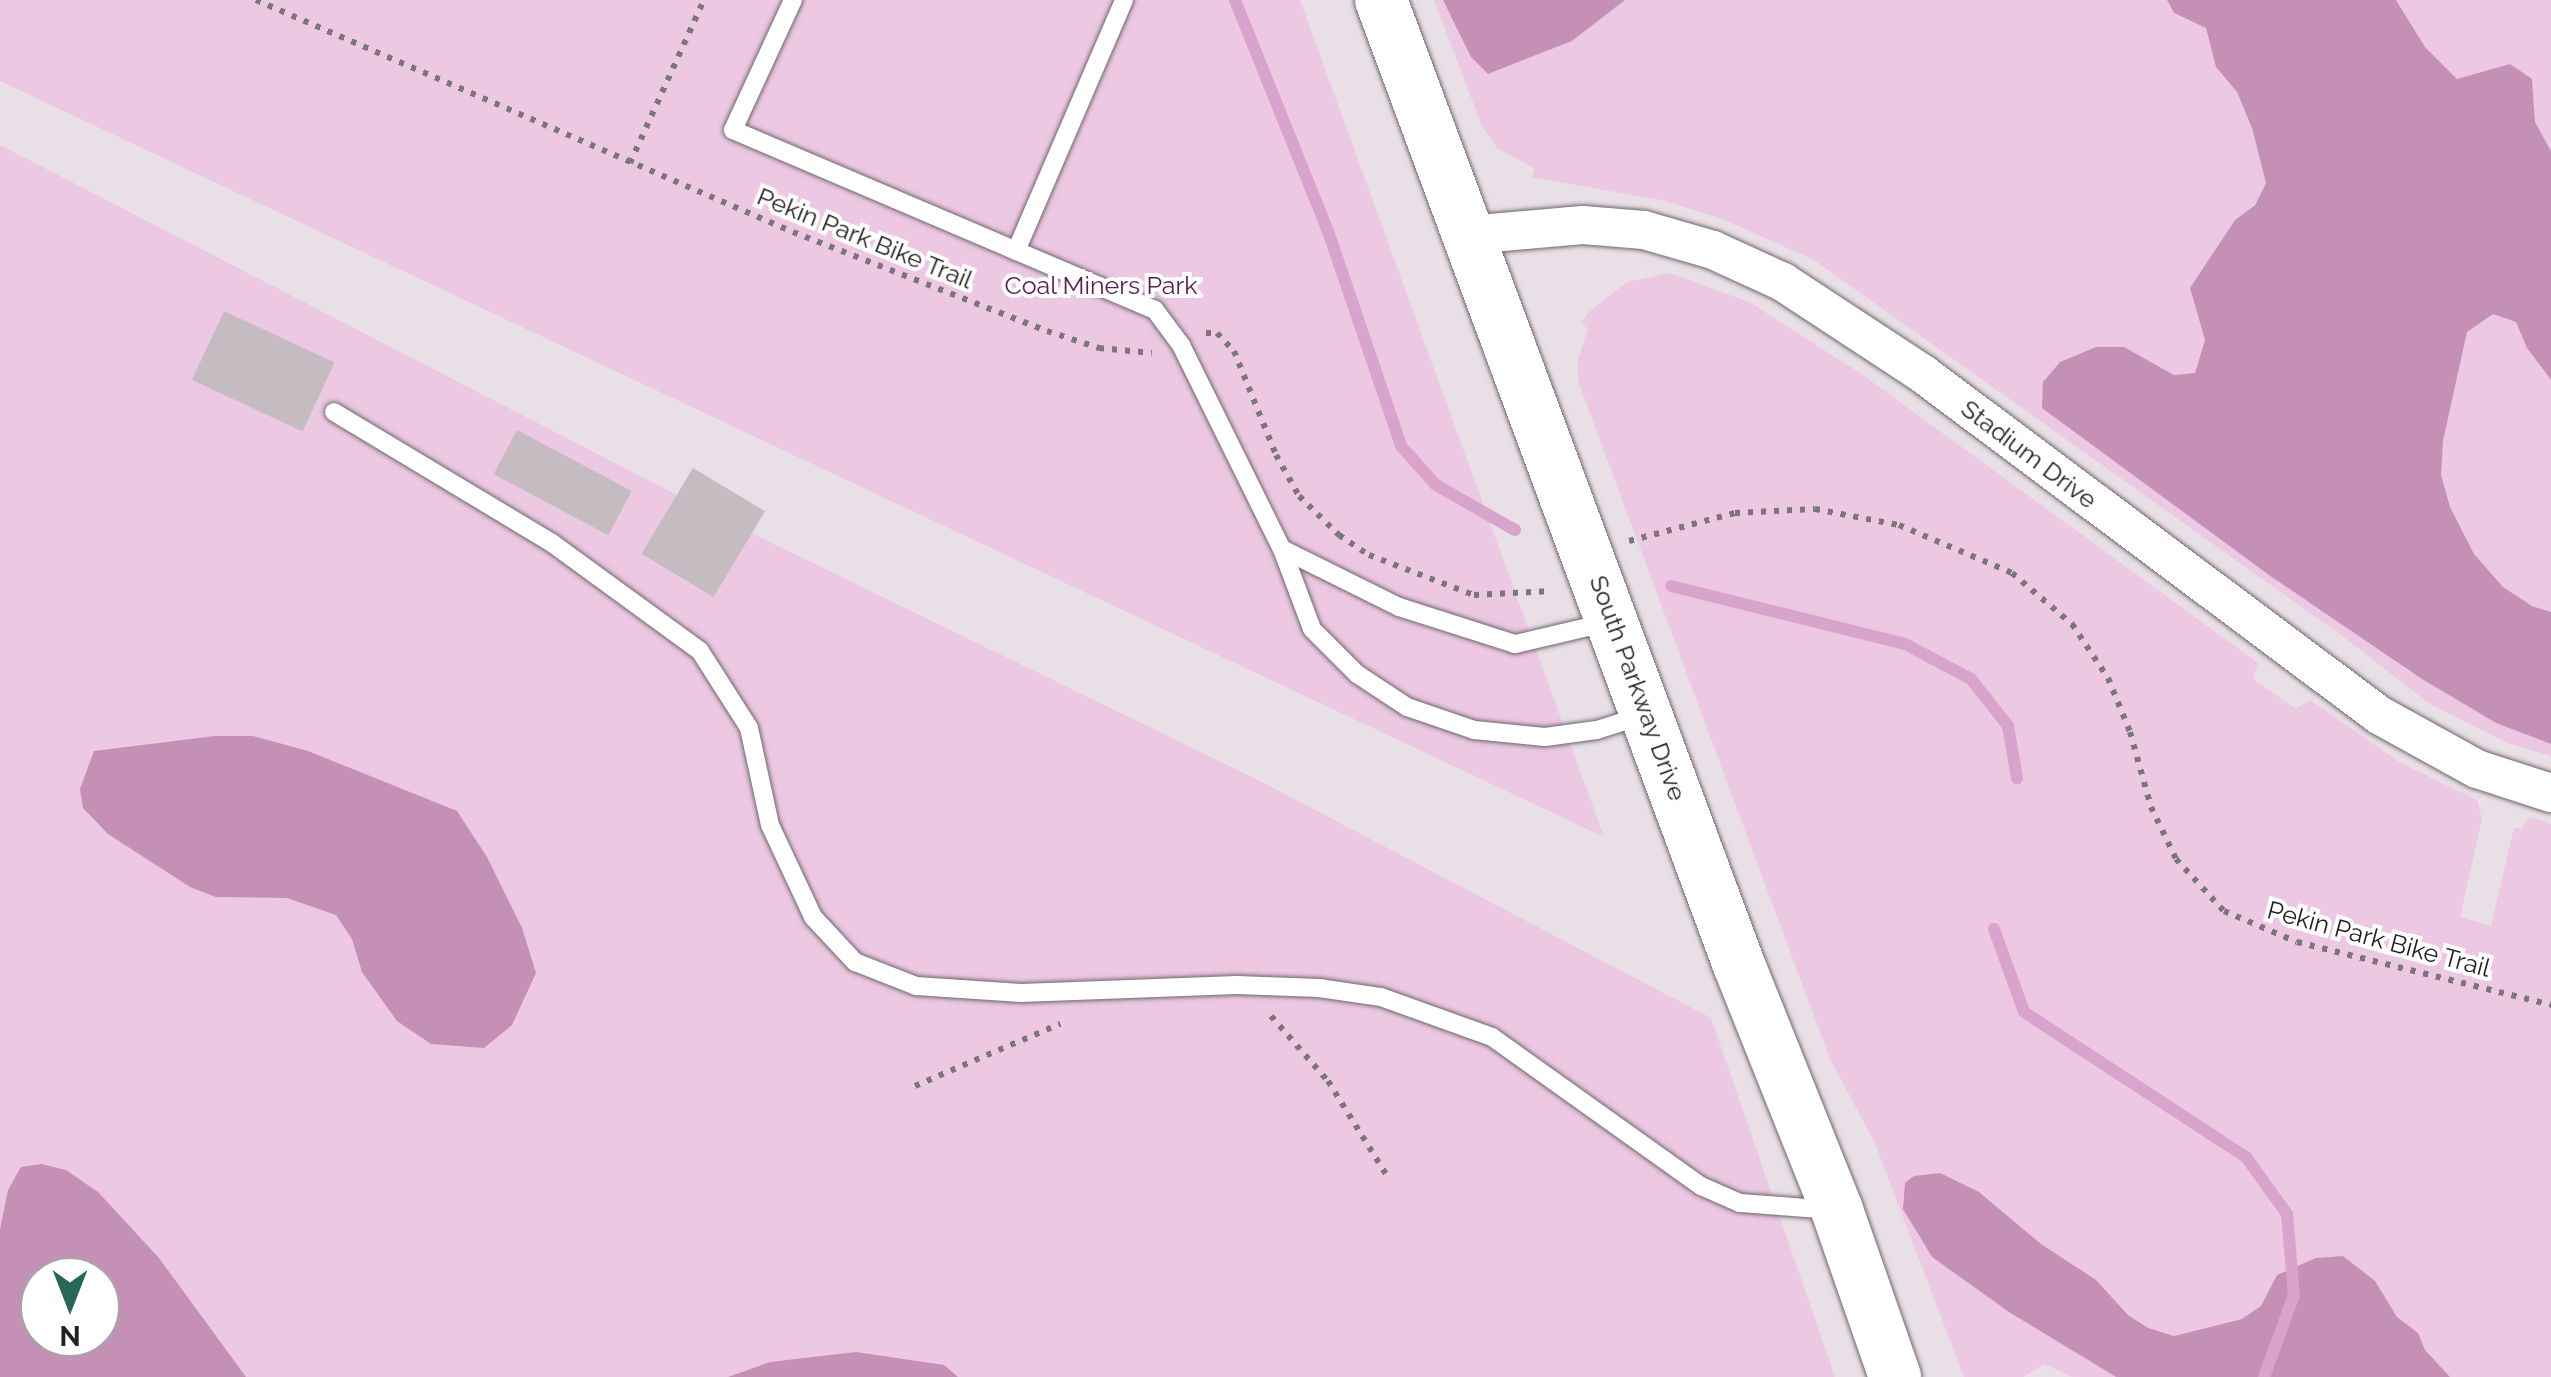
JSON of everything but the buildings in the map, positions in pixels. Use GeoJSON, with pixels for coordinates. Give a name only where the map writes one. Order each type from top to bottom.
{"type":"FeatureCollection","features":[{"type":"Feature","properties":{"kind":"main road","name":"South Parkway Drive"},"geometry":{"type":"LineString","coordinates":[[1380,0],[1740,965],[1836,1210],[1894,1377]]}},
{"type":"Feature","properties":{"kind":"street","name":"Stadium Drive"},"geometry":{"type":"LineString","coordinates":[[1468,235],[1583,226],[1644,230],[1714,250],[1783,282],[1923,374],[2379,715],[2478,768],[2551,793]]}},
{"type":"Feature","properties":{"kind":"lane"},"geometry":{"type":"LineString","coordinates":[[793,0],[734,130],[1155,310],[1182,344],[1282,549],[1312,628],[1357,674],[1407,707],[1474,730],[1546,737],[1597,730],[1648,713]]}},
{"type":"Feature","properties":{"kind":"lane"},"geometry":{"type":"LineString","coordinates":[[1016,251],[1124,0]]}},
{"type":"Feature","properties":{"kind":"lane"},"geometry":{"type":"LineString","coordinates":[[334,412],[552,543],[700,652],[749,728],[770,825],[813,917],[856,962],[916,986],[1022,993],[1237,985],[1319,988],[1381,997],[1492,1037],[1701,1186],[1740,1203],[1836,1210]]}},
{"type":"Feature","properties":{"kind":"lane"},"geometry":{"type":"LineString","coordinates":[[1282,549],[1398,607],[1515,644],[1614,621]]}},
{"type":"Feature","properties":{"kind":"path","name":"Pekin Park Bike Trail"},"geometry":{"type":"LineString","coordinates":[[256,0],[792,232],[1098,348],[1157,354],[1205,334],[1218,334],[1234,351],[1276,455],[1299,496],[1328,526],[1369,555],[1474,595],[1551,591]]}},
{"type":"Feature","properties":{"kind":"path"},"geometry":{"type":"LineString","coordinates":[[630,163],[704,0]]}},
{"type":"Feature","properties":{"kind":"path","name":"Pekin Park Bike Trail"},"geometry":{"type":"LineString","coordinates":[[1631,540],[1735,513],[1816,509],[1899,526],[2012,573],[2072,624],[2108,678],[2130,732],[2152,807],[2176,858],[2224,911],[2297,942],[2551,1005]]}},
{"type":"Feature","properties":{"kind":"path"},"geometry":{"type":"LineString","coordinates":[[1237,985],[1272,1016],[1328,1081],[1388,1179]]}},
{"type":"Feature","properties":{"kind":"path"},"geometry":{"type":"LineString","coordinates":[[915,1086],[1062,1023]]}},
{"type":"Feature","properties":{"kind":"green space","name":"Coal Miners Park"},"geometry":{"type":"Polygon","coordinates":[[[0,0],[1300,0],[1604,837],[0,81],[0,0]]]}},
{"type":"Feature","properties":{"kind":"green space"},"geometry":{"type":"Polygon","coordinates":[[[1434,0],[1443,0],[1489,74],[1572,41],[1625,0],[2167,0],[2174,14],[2206,28],[2216,67],[2237,92],[2252,128],[2266,183],[2254,205],[2235,220],[2190,288],[2205,340],[2195,373],[2174,375],[2124,347],[2096,347],[2060,362],[2043,382],[2179,509],[2422,679],[2496,723],[2551,744],[2551,756],[2508,743],[2430,704],[2341,635],[1814,260],[1723,219],[1665,201],[1532,177],[1535,169],[1497,148],[1482,126],[1434,0]]]}},
{"type":"Feature","properties":{"kind":"green space"},"geometry":{"type":"Polygon","coordinates":[[[2396,0],[2551,0],[2551,151],[2535,122],[2532,79],[2482,73],[2457,79],[2425,47],[2396,0]]]}},
{"type":"Feature","properties":{"kind":"green space"},"geometry":{"type":"Polygon","coordinates":[[[0,145],[733,524],[1260,781],[1711,1018],[1835,1377],[0,1377],[0,145]]]}},
{"type":"Feature","properties":{"kind":"green space"},"geometry":{"type":"Polygon","coordinates":[[[1670,273],[1749,302],[1860,373],[2258,663],[2253,679],[2296,709],[2310,700],[2401,763],[2477,800],[2482,819],[2460,917],[2491,926],[2514,828],[2521,829],[2530,817],[2551,824],[2551,1377],[2141,1377],[1916,1232],[1932,1257],[2009,1312],[2116,1377],[2073,1377],[2044,1364],[2023,1377],[1964,1377],[1874,1141],[1830,1059],[1578,381],[1578,359],[1588,329],[1581,323],[1589,312],[1627,282],[1670,273]]]}},
{"type":"Feature","properties":{"kind":"green space"},"geometry":{"type":"Polygon","coordinates":[[[2493,313],[2517,322],[2527,348],[2551,380],[2551,612],[2532,606],[2503,587],[2474,554],[2450,507],[2441,476],[2443,441],[2467,332],[2493,313]]]}},
{"type":"Feature","properties":{"kind":"shaded area"},"geometry":{"type":"Polygon","coordinates":[[[1443,0],[1625,0],[1572,41],[1488,74],[1471,57],[1443,0]]]}},
{"type":"Feature","properties":{"kind":"shaded area"},"geometry":{"type":"Polygon","coordinates":[[[2167,0],[2396,0],[2425,47],[2457,79],[2510,64],[2532,79],[2535,122],[2551,151],[2551,380],[2527,348],[2516,322],[2493,314],[2467,332],[2443,441],[2441,475],[2450,507],[2474,554],[2503,587],[2532,606],[2551,612],[2551,744],[2496,723],[2422,679],[2269,575],[2042,408],[2043,382],[2060,362],[2096,347],[2124,347],[2174,375],[2195,373],[2205,340],[2190,288],[2235,220],[2255,205],[2266,183],[2252,128],[2237,92],[2216,67],[2206,28],[2174,13],[2167,0]]]}},
{"type":"Feature","properties":{"kind":"shaded area"},"geometry":{"type":"Polygon","coordinates":[[[215,736],[253,736],[308,751],[457,811],[487,857],[522,928],[536,973],[512,1025],[484,1048],[431,1044],[397,1021],[362,972],[352,939],[336,915],[287,898],[216,897],[190,887],[108,834],[83,808],[80,789],[94,751],[215,736]]]}},
{"type":"Feature","properties":{"kind":"shaded area"},"geometry":{"type":"Polygon","coordinates":[[[42,1164],[66,1170],[98,1192],[159,1258],[246,1377],[0,1377],[0,1229],[8,1190],[21,1167],[42,1164]]]}},
{"type":"Feature","properties":{"kind":"shaded area"},"geometry":{"type":"Polygon","coordinates":[[[1940,1173],[1979,1192],[2041,1244],[2096,1280],[2128,1315],[2148,1328],[2174,1336],[2242,1319],[2261,1306],[2277,1275],[2316,1258],[2343,1256],[2375,1281],[2397,1317],[2418,1333],[2425,1350],[2450,1377],[2116,1377],[2009,1312],[1932,1257],[1903,1209],[1905,1183],[1914,1176],[1940,1173]]]}},
{"type":"Feature","properties":{"kind":"shaded area"},"geometry":{"type":"Polygon","coordinates":[[[856,1352],[944,1365],[958,1377],[728,1377],[770,1362],[856,1352]]]}},
{"type":"Feature","properties":{"kind":"waterway"},"geometry":{"type":"LineString","coordinates":[[1235,0],[1329,234],[1401,446],[1436,485],[1515,530]]}},
{"type":"Feature","properties":{"kind":"waterway"},"geometry":{"type":"LineString","coordinates":[[1671,586],[1905,644],[1971,679],[2008,726],[2017,778]]}},
{"type":"Feature","properties":{"kind":"waterway"},"geometry":{"type":"LineString","coordinates":[[1994,929],[2024,1012],[2246,1157],[2287,1214],[2294,1295],[2264,1377]]}}]}
